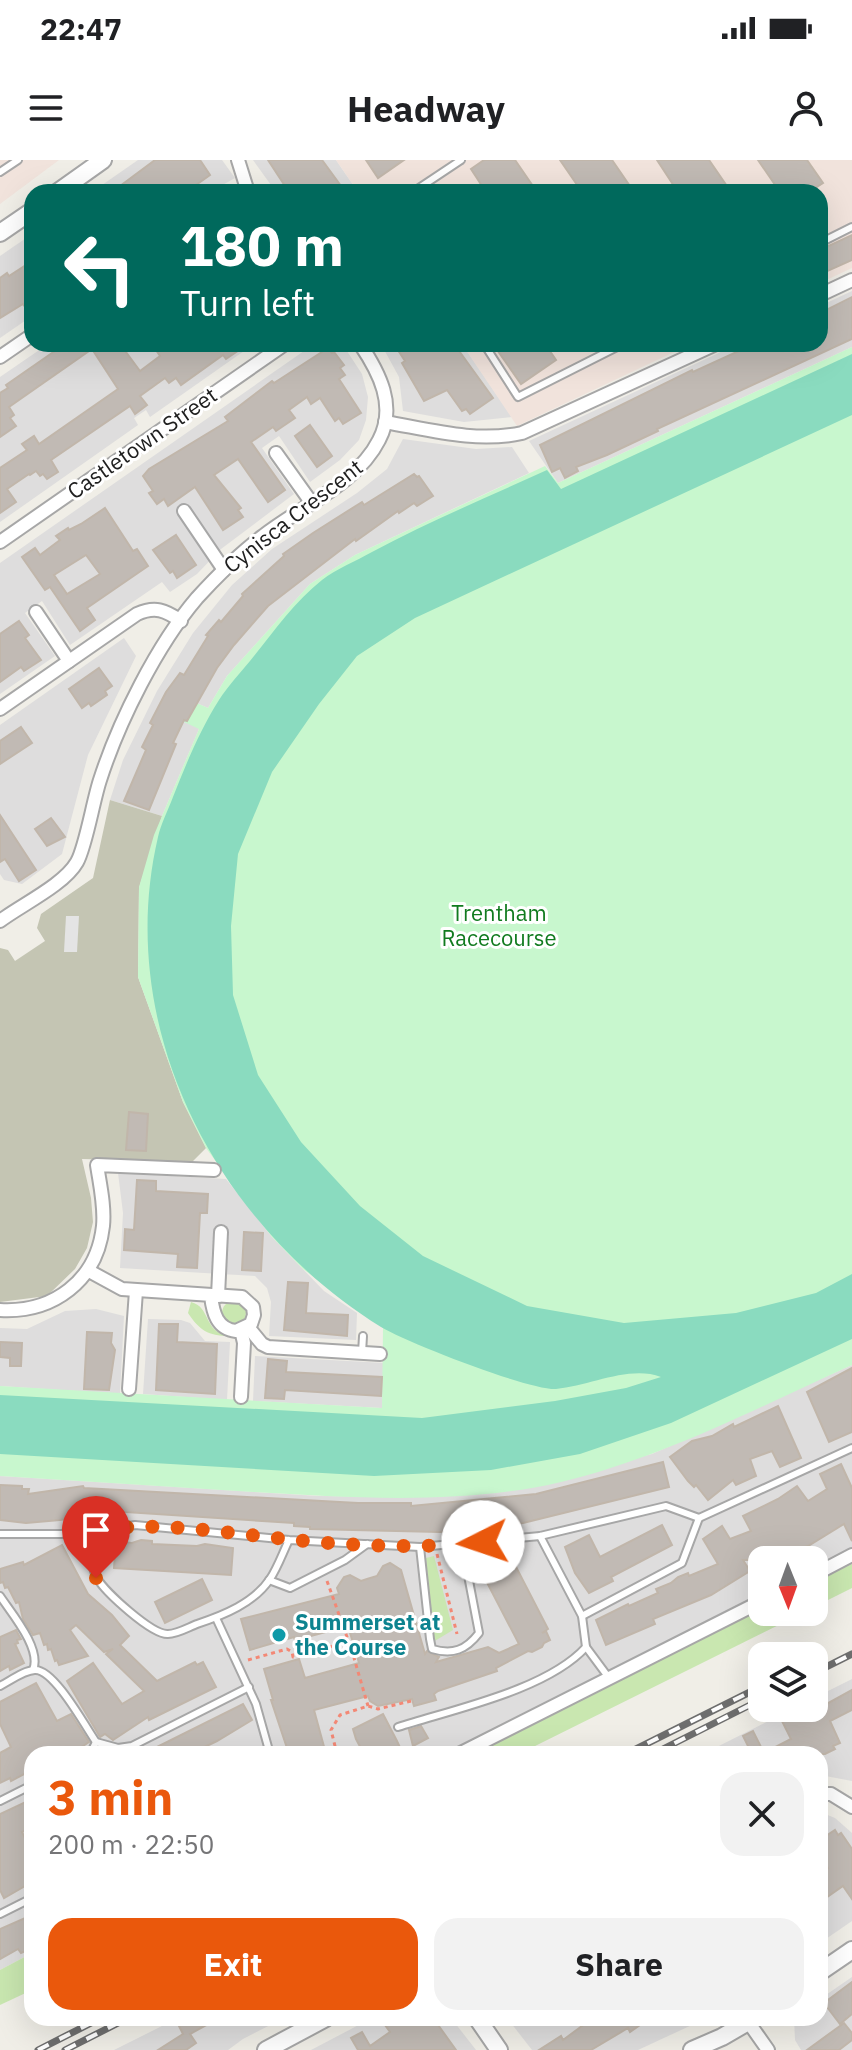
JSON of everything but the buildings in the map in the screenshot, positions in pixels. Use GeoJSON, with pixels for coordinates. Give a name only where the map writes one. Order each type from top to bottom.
{"type":"FeatureCollection","features":[{"type":"Feature","properties":{"kind":"street"},"geometry":{"type":"LineString","coordinates":[[69,184],[103,160]]}},
{"type":"Feature","properties":{"kind":"street"},"geometry":{"type":"LineString","coordinates":[[238,160],[246,184]]}},
{"type":"Feature","properties":{"kind":"street"},"geometry":{"type":"LineString","coordinates":[[0,233],[24,216]]}},
{"type":"Feature","properties":{"kind":"street"},"geometry":{"type":"LineString","coordinates":[[828,291],[852,280]]}},
{"type":"Feature","properties":{"kind":"street"},"geometry":{"type":"LineString","coordinates":[[0,357],[24,340]]}},
{"type":"Feature","properties":{"kind":"street","name":"Castletown Street"},"geometry":{"type":"LineString","coordinates":[[0,542],[273,352]]}},
{"type":"Feature","properties":{"kind":"street"},"geometry":{"type":"LineString","coordinates":[[366,352],[382,380],[385,422],[474,438],[522,433],[699,352]]}},
{"type":"Feature","properties":{"kind":"street","name":"Cynisca Crescent"},"geometry":{"type":"LineString","coordinates":[[2,914],[64,876],[79,859],[110,749],[160,650],[181,621],[224,570],[262,536],[361,466],[378,443],[385,422]]}},
{"type":"Feature","properties":{"kind":"street"},"geometry":{"type":"LineString","coordinates":[[276,453],[311,502]]}},
{"type":"Feature","properties":{"kind":"street"},"geometry":{"type":"LineString","coordinates":[[184,511],[224,570]]}},
{"type":"Feature","properties":{"kind":"street"},"geometry":{"type":"LineString","coordinates":[[0,709],[146,610],[162,610],[181,621]]}},
{"type":"Feature","properties":{"kind":"street"},"geometry":{"type":"LineString","coordinates":[[36,612],[69,661]]}},
{"type":"Feature","properties":{"kind":"street"},"geometry":{"type":"LineString","coordinates":[[0,1310],[32,1309],[60,1299],[89,1271],[103,1229],[104,1211],[97,1165],[214,1170]]}},
{"type":"Feature","properties":{"kind":"street"},"geometry":{"type":"LineString","coordinates":[[221,1232],[215,1296],[218,1321],[230,1331],[244,1329],[268,1347],[380,1354]]}},
{"type":"Feature","properties":{"kind":"street"},"geometry":{"type":"LineString","coordinates":[[89,1271],[114,1286],[136,1291],[247,1300],[253,1307],[254,1315],[244,1329],[241,1397]]}},
{"type":"Feature","properties":{"kind":"street"},"geometry":{"type":"LineString","coordinates":[[129,1389],[136,1291]]}},
{"type":"Feature","properties":{"kind":"street"},"geometry":{"type":"LineString","coordinates":[[828,1568],[852,1555]]}},
{"type":"Feature","properties":{"kind":"street"},"geometry":{"type":"LineString","coordinates":[[475,1746],[748,1608]]}},
{"type":"Feature","properties":{"kind":"street"},"geometry":{"type":"LineString","coordinates":[[828,1794],[852,1807]]}},
{"type":"Feature","properties":{"kind":"street"},"geometry":{"type":"LineString","coordinates":[[828,1966],[852,1950]]}},
{"type":"Feature","properties":{"kind":"street"},"geometry":{"type":"LineString","coordinates":[[266,2050],[311,2026]]}},
{"type":"Feature","properties":{"kind":"street"},"geometry":{"type":"LineString","coordinates":[[482,2026],[499,2050]]}},
{"type":"Feature","properties":{"kind":"street"},"geometry":{"type":"LineString","coordinates":[[692,2050],[740,2026]]}},
{"type":"Feature","properties":{"kind":"street"},"geometry":{"type":"LineString","coordinates":[[755,2026],[768,2050]]}},
{"type":"Feature","properties":{"kind":"lane"},"geometry":{"type":"LineString","coordinates":[[0,172],[18,160]]}},
{"type":"Feature","properties":{"kind":"lane"},"geometry":{"type":"LineString","coordinates":[[425,184],[461,160]]}},
{"type":"Feature","properties":{"kind":"lane"},"geometry":{"type":"LineString","coordinates":[[828,239],[852,227]]}},
{"type":"Feature","properties":{"kind":"lane"},"geometry":{"type":"LineString","coordinates":[[489,352],[518,397],[607,352]]}},
{"type":"Feature","properties":{"kind":"lane"},"geometry":{"type":"LineString","coordinates":[[362,1353],[363,1336]]}},
{"type":"Feature","properties":{"kind":"lane"},"geometry":{"type":"LineString","coordinates":[[0,1534],[61,1534],[135,1525],[289,1540],[420,1547],[462,1544],[540,1536],[666,1506],[699,1518],[852,1448]]}},
{"type":"Feature","properties":{"kind":"lane"},"geometry":{"type":"LineString","coordinates":[[582,1616],[682,1563],[699,1518]]}},
{"type":"Feature","properties":{"kind":"lane"},"geometry":{"type":"LineString","coordinates":[[101,1530],[94,1547],[96,1578],[153,1632],[169,1634],[216,1618],[247,1601],[269,1580],[289,1540]]}},
{"type":"Feature","properties":{"kind":"lane"},"geometry":{"type":"LineString","coordinates":[[540,1536],[582,1616],[586,1647],[609,1678]]}},
{"type":"Feature","properties":{"kind":"lane"},"geometry":{"type":"LineString","coordinates":[[269,1580],[290,1588],[345,1560],[367,1544]]}},
{"type":"Feature","properties":{"kind":"lane"},"geometry":{"type":"LineString","coordinates":[[420,1547],[432,1649],[446,1653],[468,1647],[479,1633],[462,1544]]}},
{"type":"Feature","properties":{"kind":"lane"},"geometry":{"type":"LineString","coordinates":[[0,1596],[34,1649],[36,1663],[33,1670],[0,1686]]}},
{"type":"Feature","properties":{"kind":"lane"},"geometry":{"type":"LineString","coordinates":[[216,1618],[256,1704],[268,1746]]}},
{"type":"Feature","properties":{"kind":"lane"},"geometry":{"type":"LineString","coordinates":[[398,1727],[544,1677],[573,1661],[586,1647]]}},
{"type":"Feature","properties":{"kind":"lane"},"geometry":{"type":"LineString","coordinates":[[33,1670],[50,1676],[96,1742],[111,1746]]}},
{"type":"Feature","properties":{"kind":"lane"},"geometry":{"type":"LineString","coordinates":[[132,1746],[249,1687]]}},
{"type":"Feature","properties":{"kind":"lane"},"geometry":{"type":"LineString","coordinates":[[94,1746],[96,1742]]}},
{"type":"Feature","properties":{"kind":"lane"},"geometry":{"type":"LineString","coordinates":[[0,1801],[24,1789]]}},
{"type":"Feature","properties":{"kind":"lane"},"geometry":{"type":"LineString","coordinates":[[0,1914],[24,1902]]}},
{"type":"Feature","properties":{"kind":"path"},"geometry":{"type":"LineString","coordinates":[[437,1554],[457,1634]]}},
{"type":"Feature","properties":{"kind":"path"},"geometry":{"type":"LineString","coordinates":[[327,1581],[368,1706]]}},
{"type":"Feature","properties":{"kind":"path"},"geometry":{"type":"LineString","coordinates":[[246,1661],[287,1649],[293,1657],[347,1642]]}},
{"type":"Feature","properties":{"kind":"path"},"geometry":{"type":"LineString","coordinates":[[335,1746],[331,1732],[334,1721],[343,1713],[368,1706],[378,1709],[411,1701]]}},
{"type":"Feature","properties":{"kind":"shaded area"},"geometry":{"type":"Polygon","coordinates":[[[0,160],[59,160],[24,184],[0,204],[0,160]]]}},
{"type":"Feature","properties":{"kind":"shaded area"},"geometry":{"type":"Polygon","coordinates":[[[138,160],[222,160],[235,178],[224,184],[104,184],[138,160]]]}},
{"type":"Feature","properties":{"kind":"shaded area"},"geometry":{"type":"Polygon","coordinates":[[[253,160],[336,160],[352,184],[270,184],[253,160]]]}},
{"type":"Feature","properties":{"kind":"shaded area"},"geometry":{"type":"Polygon","coordinates":[[[336,160],[852,160],[852,268],[828,279],[828,184],[352,184],[336,160]]]}},
{"type":"Feature","properties":{"kind":"shaded area"},"geometry":{"type":"Polygon","coordinates":[[[24,240],[24,322],[0,338],[0,256],[24,240]]]}},
{"type":"Feature","properties":{"kind":"shaded area"},"geometry":{"type":"Polygon","coordinates":[[[852,291],[852,347],[558,483],[529,441],[721,352],[828,352],[828,302],[852,291]]]}},
{"type":"Feature","properties":{"kind":"shaded area"},"geometry":{"type":"Polygon","coordinates":[[[36,352],[243,352],[150,417],[146,410],[134,418],[138,425],[0,522],[0,377],[36,352]]]}},
{"type":"Feature","properties":{"kind":"shaded area"},"geometry":{"type":"Polygon","coordinates":[[[303,352],[348,352],[362,374],[368,397],[366,420],[359,440],[340,460],[310,482],[279,436],[262,448],[294,494],[221,549],[197,574],[170,592],[162,582],[70,645],[42,601],[25,613],[55,656],[0,694],[0,563],[303,352]]]}},
{"type":"Feature","properties":{"kind":"shaded area"},"geometry":{"type":"Polygon","coordinates":[[[385,352],[467,352],[512,417],[464,422],[403,411],[399,377],[385,352]]]}},
{"type":"Feature","properties":{"kind":"shaded area"},"geometry":{"type":"Polygon","coordinates":[[[467,352],[674,352],[517,426],[467,352]]]}},
{"type":"Feature","properties":{"kind":"shaded area"},"geometry":{"type":"Polygon","coordinates":[[[403,439],[476,449],[512,447],[529,473],[355,555],[310,584],[227,676],[208,708],[192,701],[199,729],[162,816],[110,800],[123,760],[157,691],[193,633],[232,585],[272,549],[357,493],[387,469],[403,439]]]}},
{"type":"Feature","properties":{"kind":"shaded area"},"geometry":{"type":"Polygon","coordinates":[[[124,638],[136,656],[88,755],[62,854],[22,884],[4,880],[0,874],[0,725],[124,638]]]}},
{"type":"Feature","properties":{"kind":"shaded area"},"geometry":{"type":"Polygon","coordinates":[[[110,800],[162,816],[139,888],[138,977],[183,1102],[206,1148],[192,1162],[82,1159],[93,1222],[87,1248],[75,1269],[47,1296],[0,1302],[0,948],[8,950],[15,961],[45,941],[37,928],[41,914],[93,878],[110,800]]]}},
{"type":"Feature","properties":{"kind":"shaded area"},"geometry":{"type":"Polygon","coordinates":[[[66,916],[79,916],[77,952],[64,952],[66,916]]]}},
{"type":"Feature","properties":{"kind":"shaded area"},"geometry":{"type":"Polygon","coordinates":[[[118,1173],[226,1179],[272,1237],[324,1291],[357,1313],[356,1340],[269,1336],[271,1302],[267,1288],[255,1276],[120,1268],[123,1213],[118,1173]]]}},
{"type":"Feature","properties":{"kind":"shaded area"},"geometry":{"type":"Polygon","coordinates":[[[96,1309],[124,1316],[120,1394],[0,1386],[0,1328],[27,1329],[65,1311],[96,1309]]]}},
{"type":"Feature","properties":{"kind":"shaded area"},"geometry":{"type":"Polygon","coordinates":[[[148,1319],[181,1320],[190,1323],[205,1341],[230,1342],[227,1400],[143,1394],[148,1319]]]}},
{"type":"Feature","properties":{"kind":"shaded area"},"geometry":{"type":"Polygon","coordinates":[[[255,1356],[385,1363],[382,1408],[253,1401],[255,1356]]]}},
{"type":"Feature","properties":{"kind":"shaded area","name":"Summerset at the Course"},"geometry":{"type":"Polygon","coordinates":[[[852,1365],[852,1564],[828,1575],[828,1546],[748,1546],[748,1615],[481,1746],[24,1746],[24,1957],[0,1970],[0,1476],[318,1496],[431,1497],[500,1492],[652,1454],[852,1365]]]}},
{"type":"Feature","properties":{"kind":"shaded area"},"geometry":{"type":"Polygon","coordinates":[[[852,1679],[852,1781],[828,1776],[828,1746],[719,1746],[766,1722],[828,1722],[828,1691],[852,1679]]]}},
{"type":"Feature","properties":{"kind":"shaded area"},"geometry":{"type":"Polygon","coordinates":[[[828,1815],[852,1833],[852,1921],[828,1938],[828,1815]]]}},
{"type":"Feature","properties":{"kind":"shaded area"},"geometry":{"type":"Polygon","coordinates":[[[852,1977],[852,2050],[801,2050],[795,2040],[794,2026],[828,2026],[828,1994],[852,1977]]]}},
{"type":"Feature","properties":{"kind":"shaded area"},"geometry":{"type":"Polygon","coordinates":[[[162,2026],[268,2026],[228,2050],[114,2050],[162,2026]]]}},
{"type":"Feature","properties":{"kind":"shaded area"},"geometry":{"type":"Polygon","coordinates":[[[357,2026],[457,2026],[476,2050],[311,2050],[357,2026]]]}},
{"type":"Feature","properties":{"kind":"shaded area"},"geometry":{"type":"Polygon","coordinates":[[[513,2026],[690,2026],[638,2050],[532,2050],[513,2026]]]}},
{"type":"Feature","properties":{"kind":"green space","name":"Trentham Racecourse"},"geometry":{"type":"Polygon","coordinates":[[[852,347],[852,1365],[745,1415],[636,1460],[561,1482],[486,1494],[368,1498],[0,1476],[0,1386],[382,1408],[383,1328],[303,1269],[272,1237],[206,1148],[183,1102],[138,977],[139,887],[154,835],[199,729],[182,721],[192,701],[208,708],[227,676],[310,584],[355,555],[545,466],[558,483],[852,347]]]}},
{"type":"Feature","properties":{"kind":"green space"},"geometry":{"type":"Polygon","coordinates":[[[852,354],[852,415],[415,618],[357,656],[272,772],[238,854],[231,926],[233,995],[258,1075],[301,1142],[360,1206],[423,1256],[527,1306],[624,1323],[736,1313],[816,1293],[852,1274],[852,1339],[671,1423],[580,1454],[491,1470],[374,1476],[0,1454],[0,1395],[422,1418],[555,1401],[626,1388],[661,1377],[636,1373],[556,1389],[521,1382],[468,1364],[381,1327],[323,1285],[271,1235],[227,1178],[192,1116],[166,1050],[151,981],[148,909],[158,837],[194,747],[219,700],[293,608],[328,576],[415,530],[547,470],[561,489],[852,354]]]}},
{"type":"Feature","properties":{"kind":"green space"},"geometry":{"type":"Polygon","coordinates":[[[234,1301],[245,1308],[246,1313],[239,1324],[234,1325],[223,1318],[222,1313],[229,1302],[234,1301]]]}},
{"type":"Feature","properties":{"kind":"green space"},"geometry":{"type":"Polygon","coordinates":[[[191,1302],[202,1309],[214,1329],[228,1336],[215,1335],[200,1328],[188,1313],[191,1302]]]}},
{"type":"Feature","properties":{"kind":"green space"},"geometry":{"type":"Polygon","coordinates":[[[434,1556],[453,1630],[433,1642],[426,1558],[434,1556]]]}},
{"type":"Feature","properties":{"kind":"green space"},"geometry":{"type":"Polygon","coordinates":[[[852,1564],[852,1588],[828,1600],[828,1575],[852,1564]]]}},
{"type":"Feature","properties":{"kind":"green space"},"geometry":{"type":"Polygon","coordinates":[[[748,1615],[748,1626],[777,1626],[535,1746],[481,1746],[748,1615]]]}},
{"type":"Feature","properties":{"kind":"green space"},"geometry":{"type":"Polygon","coordinates":[[[24,1957],[24,1994],[0,2005],[0,1970],[24,1957]]]}},
{"type":"Feature","properties":{"kind":"railway"},"geometry":{"type":"LineString","coordinates":[[828,1666],[852,1654]]}},
{"type":"Feature","properties":{"kind":"railway"},"geometry":{"type":"LineString","coordinates":[[642,1746],[748,1693]]}},
{"type":"Feature","properties":{"kind":"railway"},"geometry":{"type":"LineString","coordinates":[[669,1746],[748,1706]]}},
{"type":"Feature","properties":{"kind":"railway"},"geometry":{"type":"LineString","coordinates":[[38,2050],[85,2026]]}},
{"type":"Feature","properties":{"kind":"railway"},"geometry":{"type":"LineString","coordinates":[[65,2050],[112,2026]]}},
{"type":"Feature","properties":{"kind":"place","name":"Summerset at the Course"},"geometry":{"type":"Point","coordinates":[279,1635]}},
{"type":"Feature","properties":{"kind":"route"},"geometry":{"type":"LineString","coordinates":[[96,1578],[94,1547],[101,1530],[135,1525],[289,1540],[420,1547],[483,1542]]}}]}
